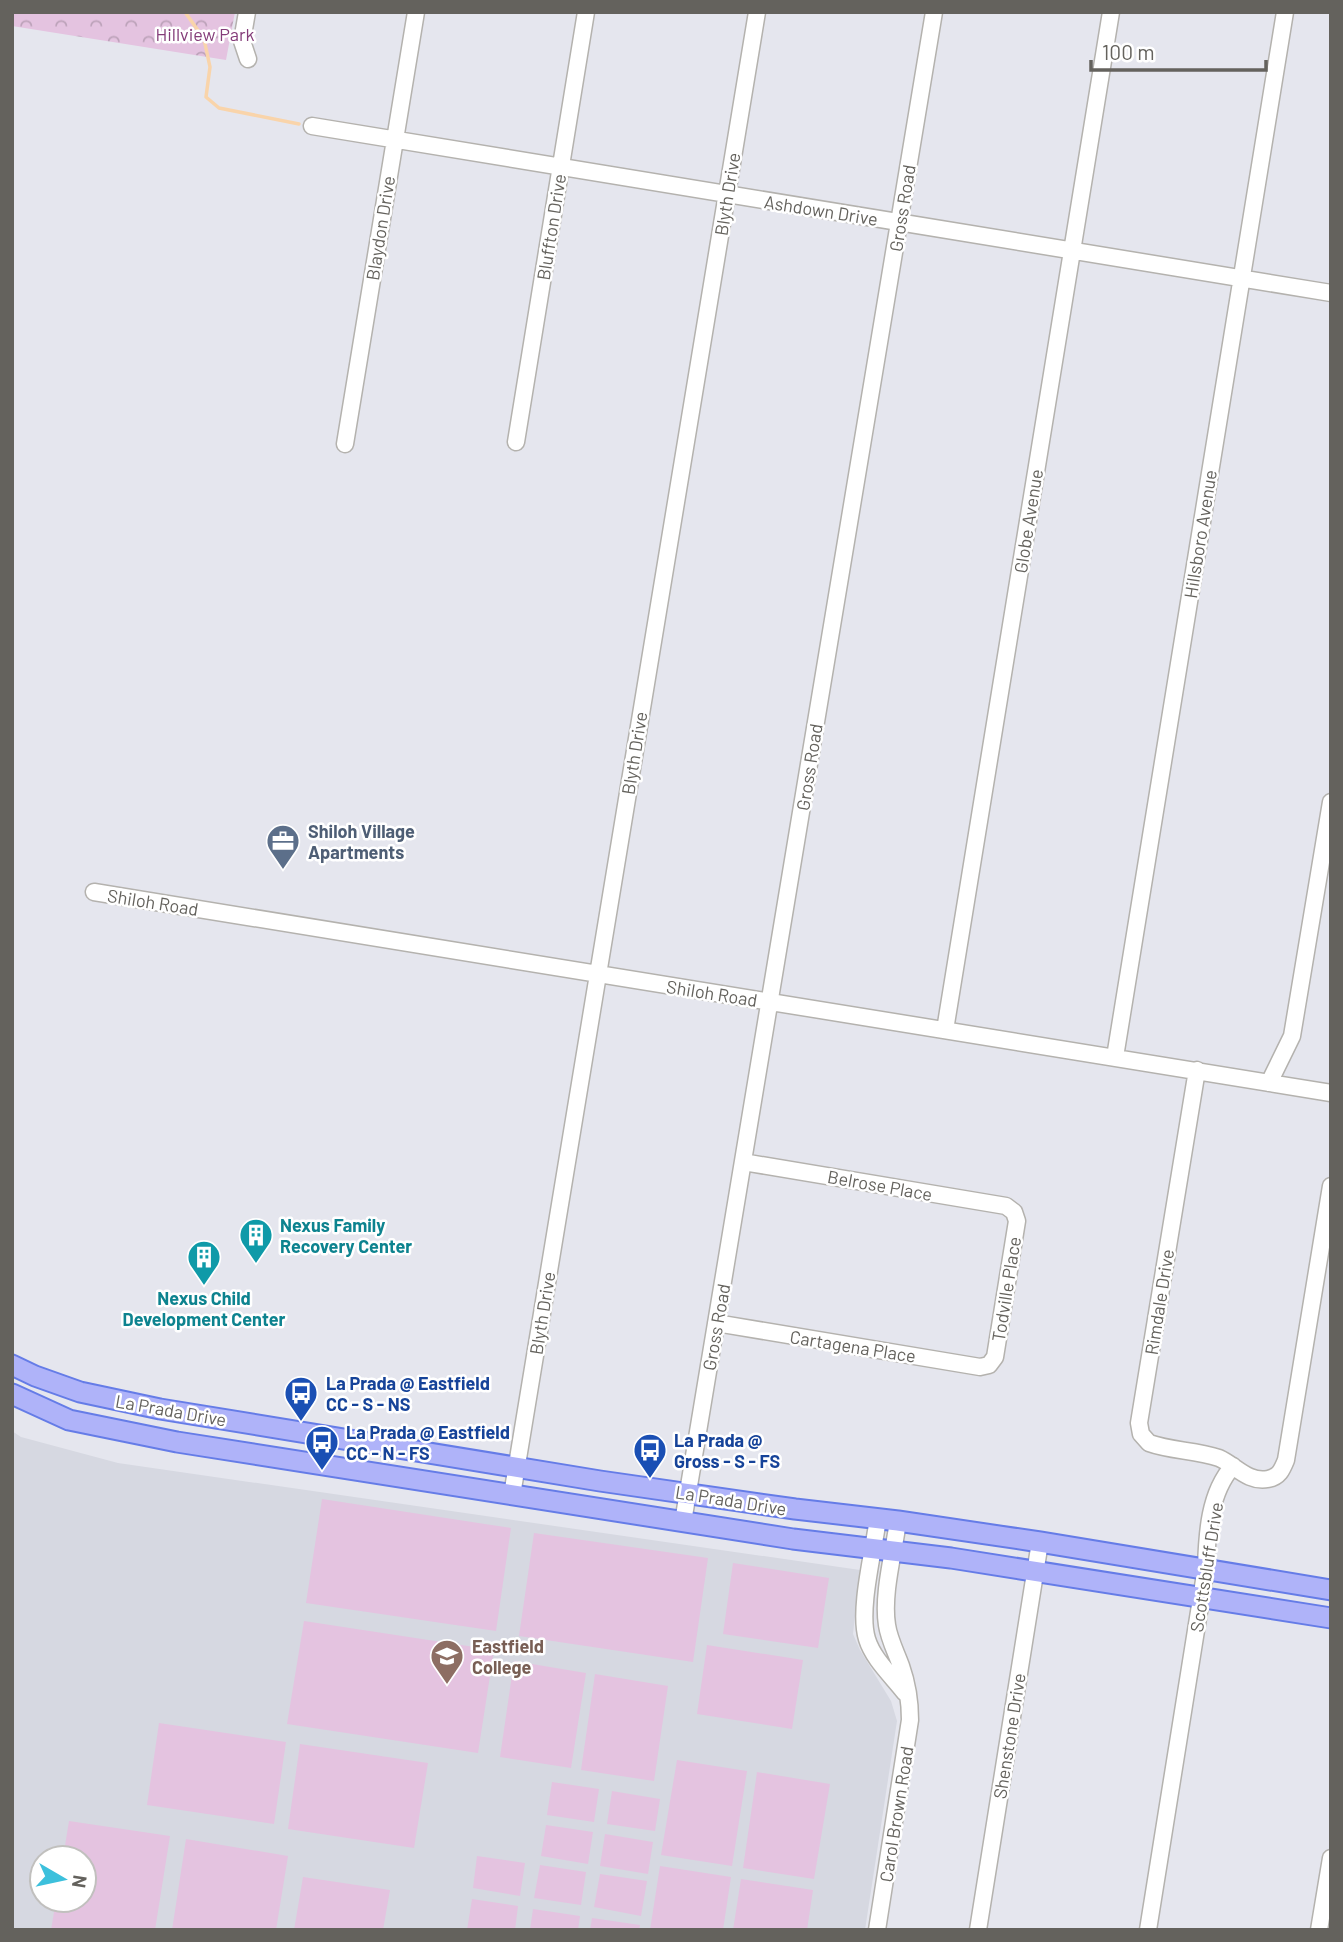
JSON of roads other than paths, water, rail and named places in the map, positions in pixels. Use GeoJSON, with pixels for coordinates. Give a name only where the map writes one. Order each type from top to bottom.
{"type":"FeatureCollection","features":[{"type":"Feature","properties":{"kind":"main road","name":"La Prada Drive"},"geometry":{"type":"LineString","coordinates":[[12,1365],[80,1392],[147,1407],[795,1510],[878,1518],[1040,1542],[1331,1590]]}},
{"type":"Feature","properties":{"kind":"main road"},"geometry":{"type":"LineString","coordinates":[[69,1420],[80,1392]]}},
{"type":"Feature","properties":{"kind":"main road","name":"La Prada Drive"},"geometry":{"type":"LineString","coordinates":[[12,1394],[69,1420],[177,1442],[793,1539],[1036,1571],[1331,1618]]}},
{"type":"Feature","properties":{"kind":"main road"},"geometry":{"type":"LineString","coordinates":[[255,1454],[260,1425]]}},
{"type":"Feature","properties":{"kind":"street"},"geometry":{"type":"LineString","coordinates":[[247,12],[242,41],[248,59]]}},
{"type":"Feature","properties":{"kind":"street","name":"Blaydon Drive"},"geometry":{"type":"LineString","coordinates":[[345,444],[416,12]]}},
{"type":"Feature","properties":{"kind":"street","name":"Bluffton Drive"},"geometry":{"type":"LineString","coordinates":[[516,442],[586,12]]}},
{"type":"Feature","properties":{"kind":"street","name":"Blyth Drive"},"geometry":{"type":"LineString","coordinates":[[512,1495],[757,12]]}},
{"type":"Feature","properties":{"kind":"street","name":"Gross Road"},"geometry":{"type":"LineString","coordinates":[[683,1522],[934,12]]}},
{"type":"Feature","properties":{"kind":"street","name":"Globe Avenue"},"geometry":{"type":"LineString","coordinates":[[945,1030],[1111,12]]}},
{"type":"Feature","properties":{"kind":"street","name":"Hillsboro Avenue"},"geometry":{"type":"LineString","coordinates":[[1115,1057],[1285,12]]}},
{"type":"Feature","properties":{"kind":"street","name":"Ashdown Drive"},"geometry":{"type":"LineString","coordinates":[[312,126],[1331,293]]}},
{"type":"Feature","properties":{"kind":"street"},"geometry":{"type":"LineString","coordinates":[[1269,1083],[1293,1036],[1331,802]]}},
{"type":"Feature","properties":{"kind":"street","name":"Shiloh Road"},"geometry":{"type":"LineString","coordinates":[[94,892],[1331,1093]]}},
{"type":"Feature","properties":{"kind":"street","name":"Rimdale Drive"},"geometry":{"type":"LineString","coordinates":[[1197,1070],[1139,1423],[1141,1434],[1149,1443],[1208,1455],[1233,1466]]}},
{"type":"Feature","properties":{"kind":"street","name":"Belrose Place"},"geometry":{"type":"LineString","coordinates":[[743,1162],[1006,1206],[1014,1212]]}},
{"type":"Feature","properties":{"kind":"street"},"geometry":{"type":"LineString","coordinates":[[1233,1466],[1244,1474],[1266,1480],[1282,1471],[1286,1460],[1331,1186]]}},
{"type":"Feature","properties":{"kind":"street","name":"Todville Place"},"geometry":{"type":"LineString","coordinates":[[989,1365],[995,1357],[1017,1221],[1014,1212]]}},
{"type":"Feature","properties":{"kind":"street","name":"Cartagena Place"},"geometry":{"type":"LineString","coordinates":[[716,1323],[980,1367],[989,1365]]}},
{"type":"Feature","properties":{"kind":"street","name":"Scottsbluff Drive"},"geometry":{"type":"LineString","coordinates":[[1148,1930],[1206,1568],[1207,1541],[1215,1500],[1225,1475],[1233,1466]]}},
{"type":"Feature","properties":{"kind":"street"},"geometry":{"type":"LineString","coordinates":[[878,1518],[864,1625],[867,1640],[876,1656],[908,1698]]}},
{"type":"Feature","properties":{"kind":"street","name":"Carol Brown Road"},"geometry":{"type":"LineString","coordinates":[[877,1930],[909,1734],[908,1698],[886,1621],[898,1521]]}},
{"type":"Feature","properties":{"kind":"street","name":"Shenstone Drive"},"geometry":{"type":"LineString","coordinates":[[978,1930],[1040,1542]]}},
{"type":"Feature","properties":{"kind":"street"},"geometry":{"type":"LineString","coordinates":[[1319,1930],[1331,1858]]}},
{"type":"Feature","properties":{"kind":"waterway"},"geometry":{"type":"LineString","coordinates":[[185,12],[204,39],[210,67],[206,97],[219,108],[299,124]]}},
{"type":"Feature","properties":{"kind":"place","name":"Shiloh Village Apartments"},"geometry":{"type":"Point","coordinates":[283,871]}},
{"type":"Feature","properties":{"kind":"place","name":"Nexus Family Recovery Center"},"geometry":{"type":"Point","coordinates":[256,1265]}},
{"type":"Feature","properties":{"kind":"place","name":"Nexus Child Development Center"},"geometry":{"type":"Point","coordinates":[204,1287]}},
{"type":"Feature","properties":{"kind":"place","name":"La Prada @ Eastfield CC - S - NS"},"geometry":{"type":"Point","coordinates":[301,1423]}},
{"type":"Feature","properties":{"kind":"place","name":"La Prada @ Eastfield CC - N - FS"},"geometry":{"type":"Point","coordinates":[322,1472]}},
{"type":"Feature","properties":{"kind":"place","name":"La Prada @ Gross - S - FS"},"geometry":{"type":"Point","coordinates":[650,1480]}},
{"type":"Feature","properties":{"kind":"place","name":"Eastfield College"},"geometry":{"type":"Point","coordinates":[447,1686]}},
{"type":"Feature","properties":{"kind":"park label","name":"Hillview Park"},"geometry":{"type":"Point","coordinates":[205,34]}}]}
